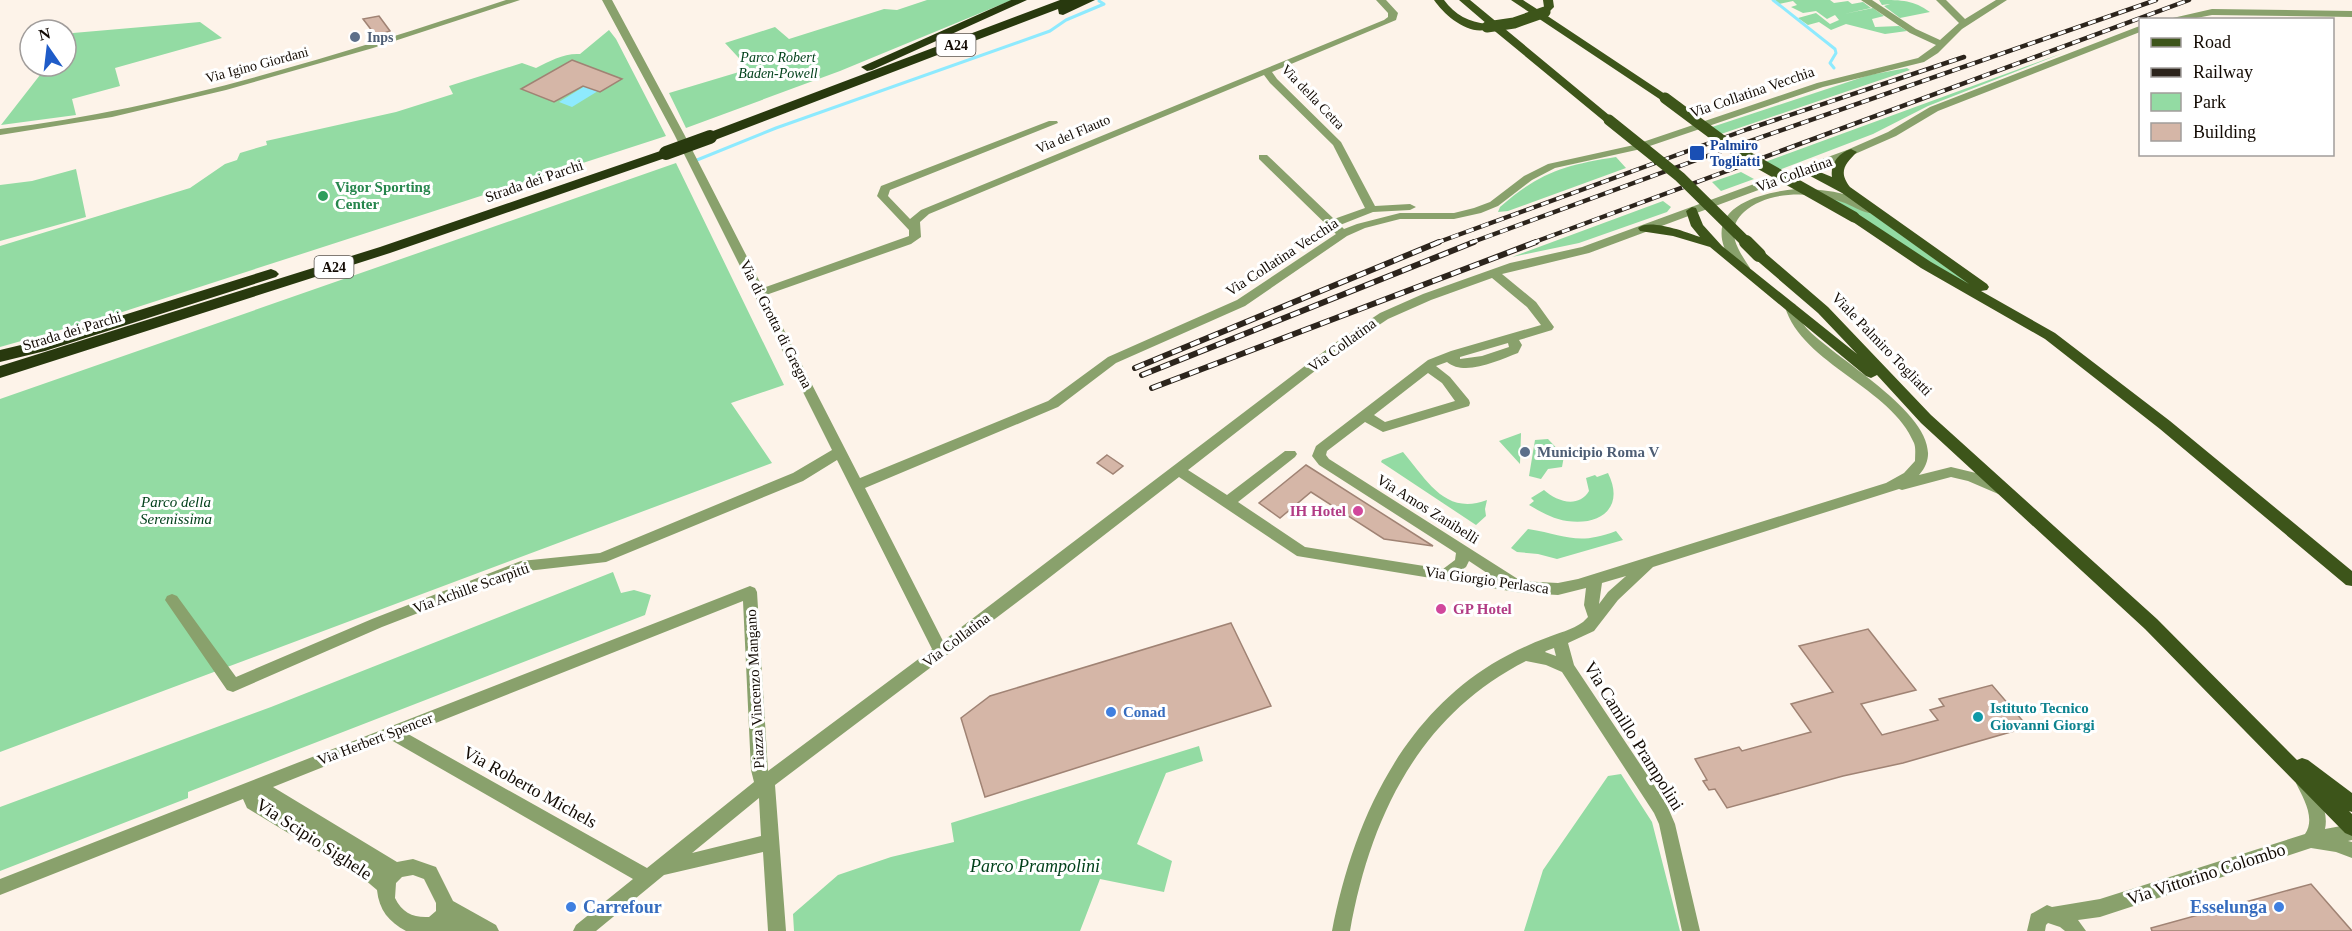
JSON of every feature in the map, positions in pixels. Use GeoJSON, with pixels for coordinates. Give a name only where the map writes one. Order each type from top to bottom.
{"type":"FeatureCollection","features":[{"type":"Feature","properties":{"kind":"highway"},"geometry":{"type":"LineString","coordinates":[[837,79],[1022,0]]}},
{"type":"Feature","properties":{"kind":"highway","name":"Strada dei Parchi"},"geometry":{"type":"LineString","coordinates":[[0,372],[396,246],[706,133],[1040,0]]}},
{"type":"Feature","properties":{"kind":"highway"},"geometry":{"type":"LineString","coordinates":[[851,85],[971,47],[1089,0]]}},
{"type":"Feature","properties":{"kind":"highway","name":"Strada dei Parchi"},"geometry":{"type":"LineString","coordinates":[[706,133],[851,85],[1066,2]]}},
{"type":"Feature","properties":{"kind":"highway","name":"Strada dei Parchi"},"geometry":{"type":"LineString","coordinates":[[0,358],[663,149]]}},
{"type":"Feature","properties":{"kind":"highway"},"geometry":{"type":"LineString","coordinates":[[0,378],[127,333]]}},
{"type":"Feature","properties":{"kind":"main road"},"geometry":{"type":"LineString","coordinates":[[1439,0],[1454,18],[1469,24],[1487,27],[1515,23],[1545,12],[1549,7],[1548,0]]}},
{"type":"Feature","properties":{"kind":"main road","name":"Viale Palmiro Togliatti"},"geometry":{"type":"LineString","coordinates":[[1464,0],[1671,169],[1759,255],[1823,310],[1926,419],[2151,624],[2352,828]]}},
{"type":"Feature","properties":{"kind":"main road"},"geometry":{"type":"LineString","coordinates":[[1516,0],[1665,98],[1732,148],[1854,217],[1926,265],[2050,336]]}},
{"type":"Feature","properties":{"kind":"main road"},"geometry":{"type":"LineString","coordinates":[[1846,190],[1838,178],[1837,167],[1841,159],[1851,152]]}},
{"type":"Feature","properties":{"kind":"main road"},"geometry":{"type":"LineString","coordinates":[[1805,170],[1825,177],[1846,190],[2050,336],[2165,425],[2352,580]]}},
{"type":"Feature","properties":{"kind":"main road"},"geometry":{"type":"LineString","coordinates":[[1692,211],[1699,230],[1718,249],[1926,419]]}},
{"type":"Feature","properties":{"kind":"main road"},"geometry":{"type":"LineString","coordinates":[[1644,228],[1680,233],[1718,249]]}},
{"type":"Feature","properties":{"kind":"main road","name":"Viale Palmiro Togliatti"},"geometry":{"type":"LineString","coordinates":[[2257,732],[2352,804]]}},
{"type":"Feature","properties":{"kind":"street","name":"Via Igino Giordani"},"geometry":{"type":"LineString","coordinates":[[0,132],[97,118],[320,63],[498,3],[515,0]]}},
{"type":"Feature","properties":{"kind":"street","name":"Via di Grotta di Gregna"},"geometry":{"type":"LineString","coordinates":[[607,0],[842,451],[941,651]]}},
{"type":"Feature","properties":{"kind":"street","name":"Via del Flauto"},"geometry":{"type":"LineString","coordinates":[[759,293],[907,242],[915,237],[914,221],[925,212],[1389,21],[1393,18],[1393,13],[1381,0]]}},
{"type":"Feature","properties":{"kind":"street"},"geometry":{"type":"LineString","coordinates":[[1866,0],[1913,31],[1942,44]]}},
{"type":"Feature","properties":{"kind":"street"},"geometry":{"type":"LineString","coordinates":[[1941,0],[1964,23]]}},
{"type":"Feature","properties":{"kind":"street","name":"Via Collatina Vecchia"},"geometry":{"type":"LineString","coordinates":[[858,485],[1053,404],[1112,360],[1241,303],[1343,234],[1384,219],[1454,216],[1477,212],[1494,204],[1528,178],[1552,166],[1632,149],[1810,88],[1921,60],[1935,54],[1964,23],[2002,0]]}},
{"type":"Feature","properties":{"kind":"street"},"geometry":{"type":"LineString","coordinates":[[2175,18],[2189,14],[2219,12],[2352,14]]}},
{"type":"Feature","properties":{"kind":"street","name":"Via Collatina"},"geometry":{"type":"LineString","coordinates":[[582,931],[766,782],[1375,321],[1408,304],[1493,273],[1528,262],[1580,251],[1805,170],[1893,134],[1935,109],[2139,29]]}},
{"type":"Feature","properties":{"kind":"street","name":"Via della Cetra"},"geometry":{"type":"LineString","coordinates":[[1266,70],[1273,81],[1337,144],[1371,209]]}},
{"type":"Feature","properties":{"kind":"street"},"geometry":{"type":"LineString","coordinates":[[914,229],[882,196],[885,188],[1053,123]]}},
{"type":"Feature","properties":{"kind":"street"},"geometry":{"type":"LineString","coordinates":[[1263,157],[1343,234]]}},
{"type":"Feature","properties":{"kind":"street"},"geometry":{"type":"LineString","coordinates":[[1750,274],[1731,251],[1726,232],[1733,215],[1747,206],[1776,195],[1814,192],[1847,200],[1882,215]]}},
{"type":"Feature","properties":{"kind":"street"},"geometry":{"type":"LineString","coordinates":[[1331,224],[1371,209],[1413,207],[1420,210],[1423,216]]}},
{"type":"Feature","properties":{"kind":"street"},"geometry":{"type":"LineString","coordinates":[[1428,367],[1446,380],[1464,404],[1383,427],[1365,416],[1428,367],[1437,360],[1514,351],[1516,345],[1511,338],[1545,330],[1548,327],[1512,287],[1493,273]]}},
{"type":"Feature","properties":{"kind":"street"},"geometry":{"type":"LineString","coordinates":[[1791,307],[1803,331],[1894,408],[1918,437],[1923,452],[1920,465],[1909,477],[1891,487]]}},
{"type":"Feature","properties":{"kind":"street"},"geometry":{"type":"LineString","coordinates":[[1446,380],[1448,370],[1459,359]]}},
{"type":"Feature","properties":{"kind":"street","name":"Via Amos Zanibelli"},"geometry":{"type":"LineString","coordinates":[[1365,416],[1321,449],[1319,456],[1324,462],[1522,587]]}},
{"type":"Feature","properties":{"kind":"street","name":"Via Achille Scarpitti"},"geometry":{"type":"LineString","coordinates":[[172,600],[232,685],[377,623],[526,565],[601,558],[798,477],[842,451]]}},
{"type":"Feature","properties":{"kind":"street"},"geometry":{"type":"LineString","coordinates":[[1179,470],[1227,503],[1290,454]]}},
{"type":"Feature","properties":{"kind":"street"},"geometry":{"type":"LineString","coordinates":[[1891,487],[1951,472],[1971,477],[2009,494]]}},
{"type":"Feature","properties":{"kind":"street","name":"Via Giorgio Perlasca"},"geometry":{"type":"LineString","coordinates":[[1227,503],[1302,552],[1522,587],[1562,589],[1891,487]]}},
{"type":"Feature","properties":{"kind":"street"},"geometry":{"type":"LineString","coordinates":[[1445,575],[1461,563],[1464,551]]}},
{"type":"Feature","properties":{"kind":"street"},"geometry":{"type":"LineString","coordinates":[[1594,611],[1609,601],[1649,563]]}},
{"type":"Feature","properties":{"kind":"street"},"geometry":{"type":"LineString","coordinates":[[1600,579],[1609,601]]}},
{"type":"Feature","properties":{"kind":"street"},"geometry":{"type":"LineString","coordinates":[[1341,931],[1345,901],[1362,840],[1376,807],[1409,753],[1468,691],[1494,671],[1525,654],[1586,628],[1594,611],[1600,579]]}},
{"type":"Feature","properties":{"kind":"street"},"geometry":{"type":"LineString","coordinates":[[1562,589],[1575,594],[1594,611]]}},
{"type":"Feature","properties":{"kind":"street","name":"Via Herbert Spencer"},"geometry":{"type":"LineString","coordinates":[[0,887],[750,592]]}},
{"type":"Feature","properties":{"kind":"street","name":"Piazza Vincenzo Mangano"},"geometry":{"type":"LineString","coordinates":[[750,592],[759,771],[761,779],[766,782],[777,931]]}},
{"type":"Feature","properties":{"kind":"street","name":"Via Camillo Prampolini"},"geometry":{"type":"LineString","coordinates":[[1559,639],[1567,667],[1660,808],[1667,824],[1691,931]]}},
{"type":"Feature","properties":{"kind":"street"},"geometry":{"type":"LineString","coordinates":[[1525,654],[1548,658],[1567,667]]}},
{"type":"Feature","properties":{"kind":"street","name":"Via Roberto Michels"},"geometry":{"type":"LineString","coordinates":[[393,733],[652,873]]}},
{"type":"Feature","properties":{"kind":"street"},"geometry":{"type":"LineString","coordinates":[[2301,776],[2320,819],[2318,829],[2311,840]]}},
{"type":"Feature","properties":{"kind":"street","name":"Via Scipio Sighele"},"geometry":{"type":"LineString","coordinates":[[254,786],[396,871]]}},
{"type":"Feature","properties":{"kind":"street","name":"Via Scipio Sighele"},"geometry":{"type":"LineString","coordinates":[[254,786],[253,803],[370,873],[385,886]]}},
{"type":"Feature","properties":{"kind":"street","name":"Via Vittorino Colombo"},"geometry":{"type":"LineString","coordinates":[[2053,915],[2100,908],[2311,840],[2352,832]]}},
{"type":"Feature","properties":{"kind":"street","name":"Via Vittorino Colombo"},"geometry":{"type":"LineString","coordinates":[[2311,840],[2336,844],[2352,850]]}},
{"type":"Feature","properties":{"kind":"street","name":"Via Collatina"},"geometry":{"type":"LineString","coordinates":[[652,873],[770,842]]}},
{"type":"Feature","properties":{"kind":"street","name":"Via Scipio Sighele"},"geometry":{"type":"LineString","coordinates":[[443,913],[422,927],[401,921],[386,902],[385,886],[389,877],[396,871],[412,867],[427,870],[432,875],[443,913],[465,931]]}},
{"type":"Feature","properties":{"kind":"street"},"geometry":{"type":"LineString","coordinates":[[2036,931],[2037,920],[2041,916],[2053,915],[2066,920],[2079,931],[2100,908]]}},
{"type":"Feature","properties":{"kind":"street"},"geometry":{"type":"LineString","coordinates":[[443,913],[490,931]]}},
{"type":"Feature","properties":{"kind":"green space","name":"Parco Robert Baden-Powell"},"geometry":{"type":"Polygon","coordinates":[[[927,0],[1012,0],[840,71],[686,128],[669,93],[749,69],[725,43],[775,27],[789,39],[884,9],[897,10],[927,0]]]}},
{"type":"Feature","properties":{"kind":"green space"},"geometry":{"type":"Polygon","coordinates":[[[1775,0],[1830,0],[1834,3],[1848,1],[1852,4],[1863,2],[1871,8],[1844,14],[1873,8],[1884,16],[1872,19],[1875,27],[1899,26],[1907,31],[1885,34],[1846,24],[1831,30],[1819,22],[1808,25],[1798,18],[1816,13],[1830,24],[1839,20],[1835,15],[1827,19],[1816,11],[1803,13],[1791,7],[1797,5],[1793,1],[1779,4],[1775,0]]]}},
{"type":"Feature","properties":{"kind":"green space"},"geometry":{"type":"Polygon","coordinates":[[[1879,0],[1907,2],[1930,12],[1900,18],[1884,6],[1890,4],[1882,5],[1879,0]]]}},
{"type":"Feature","properties":{"kind":"green space"},"geometry":{"type":"Polygon","coordinates":[[[200,22],[222,38],[115,68],[120,86],[72,99],[76,115],[1,125],[38,78],[78,78],[78,33],[200,22]]]}},
{"type":"Feature","properties":{"kind":"green space","name":"Vigor Sporting Center"},"geometry":{"type":"Polygon","coordinates":[[[609,30],[616,39],[666,136],[113,315],[0,347],[0,246],[190,188],[225,164],[237,160],[240,153],[267,145],[266,141],[396,112],[453,94],[449,86],[522,63],[536,68],[563,56],[580,54],[609,30]]]}},
{"type":"Feature","properties":{"kind":"green space"},"geometry":{"type":"Polygon","coordinates":[[[2063,53],[1928,106],[1873,134],[1779,170],[1765,162],[2063,53]]]}},
{"type":"Feature","properties":{"kind":"green space"},"geometry":{"type":"Polygon","coordinates":[[[1907,68],[1910,70],[1721,134],[1712,127],[1869,75],[1907,68]]]}},
{"type":"Feature","properties":{"kind":"green space"},"geometry":{"type":"Polygon","coordinates":[[[1616,157],[1626,168],[1508,211],[1498,212],[1500,207],[1514,195],[1541,178],[1567,167],[1616,157]]]}},
{"type":"Feature","properties":{"kind":"green space","name":"Parco della Serenissima"},"geometry":{"type":"Polygon","coordinates":[[[676,163],[784,385],[731,403],[772,463],[0,752],[0,399],[676,163]]]}},
{"type":"Feature","properties":{"kind":"green space"},"geometry":{"type":"Polygon","coordinates":[[[76,169],[86,217],[0,241],[0,185],[32,181],[76,169]]]}},
{"type":"Feature","properties":{"kind":"green space"},"geometry":{"type":"Polygon","coordinates":[[[1741,172],[1754,179],[1721,191],[1712,182],[1741,172]]]}},
{"type":"Feature","properties":{"kind":"green space"},"geometry":{"type":"Polygon","coordinates":[[[1825,196],[1859,207],[1872,214],[1975,288],[1927,262],[1825,196]]]}},
{"type":"Feature","properties":{"kind":"green space"},"geometry":{"type":"Polygon","coordinates":[[[1663,201],[1671,207],[1667,212],[1579,243],[1512,257],[1663,201]]]}},
{"type":"Feature","properties":{"kind":"green space"},"geometry":{"type":"Polygon","coordinates":[[[1521,433],[1520,464],[1499,441],[1521,433]]]}},
{"type":"Feature","properties":{"kind":"green space"},"geometry":{"type":"Polygon","coordinates":[[[1548,439],[1564,456],[1562,467],[1548,469],[1541,479],[1529,476],[1535,440],[1548,439]]]}},
{"type":"Feature","properties":{"kind":"green space"},"geometry":{"type":"Polygon","coordinates":[[[1403,452],[1429,484],[1448,499],[1472,504],[1487,500],[1486,516],[1476,525],[1381,462],[1403,452]]]}},
{"type":"Feature","properties":{"kind":"green space"},"geometry":{"type":"Polygon","coordinates":[[[1608,473],[1613,485],[1614,496],[1607,512],[1599,517],[1579,522],[1567,521],[1552,517],[1529,505],[1534,501],[1531,498],[1544,490],[1561,500],[1579,500],[1589,491],[1586,478],[1608,473]]]}},
{"type":"Feature","properties":{"kind":"green space"},"geometry":{"type":"Polygon","coordinates":[[[1528,529],[1581,539],[1616,531],[1623,540],[1557,559],[1517,552],[1511,548],[1528,529]]]}},
{"type":"Feature","properties":{"kind":"green space"},"geometry":{"type":"Polygon","coordinates":[[[613,572],[621,593],[634,590],[651,595],[645,615],[188,792],[188,798],[0,871],[0,807],[271,707],[613,572]]]}},
{"type":"Feature","properties":{"kind":"green space","name":"Parco Prampolini"},"geometry":{"type":"Polygon","coordinates":[[[1199,746],[1203,761],[1166,773],[1137,844],[1172,861],[1164,892],[1100,879],[1080,931],[794,931],[793,914],[838,875],[891,857],[954,842],[951,823],[1199,746]]]}},
{"type":"Feature","properties":{"kind":"green space"},"geometry":{"type":"Polygon","coordinates":[[[1621,774],[1652,822],[1680,931],[1524,931],[1543,870],[1608,776],[1621,774]]]}},
{"type":"Feature","properties":{"kind":"water"},"geometry":{"type":"Polygon","coordinates":[[[585,86],[598,91],[572,107],[559,102],[585,86]]]}},
{"type":"Feature","properties":{"kind":"building"},"geometry":{"type":"Polygon","coordinates":[[[379,16],[390,31],[376,36],[363,19],[379,16]]]}},
{"type":"Feature","properties":{"kind":"building"},"geometry":{"type":"Polygon","coordinates":[[[572,60],[622,79],[600,92],[583,86],[554,102],[521,89],[572,60]]]}},
{"type":"Feature","properties":{"kind":"building"},"geometry":{"type":"Polygon","coordinates":[[[1107,455],[1123,466],[1113,474],[1097,463],[1107,455]]]}},
{"type":"Feature","properties":{"kind":"building","name":"IH Hotel"},"geometry":{"type":"Polygon","coordinates":[[[1306,465],[1433,546],[1384,539],[1311,492],[1280,518],[1259,503],[1306,465]]]}},
{"type":"Feature","properties":{"kind":"building","name":"Conad"},"geometry":{"type":"Polygon","coordinates":[[[1231,623],[1271,706],[985,797],[961,718],[990,696],[1231,623]]]}},
{"type":"Feature","properties":{"kind":"building","name":"Istituto Tecnico Giovanni Giorgi"},"geometry":{"type":"Polygon","coordinates":[[[1868,629],[1916,690],[1861,704],[1882,735],[1938,720],[1930,710],[1944,706],[1939,699],[1992,685],[2028,727],[1903,763],[1843,776],[1727,808],[1715,789],[1709,790],[1703,781],[1707,780],[1695,759],[1739,747],[1742,751],[1811,732],[1791,704],[1833,692],[1799,646],[1868,629]]]}},
{"type":"Feature","properties":{"kind":"building","name":"Esselunga"},"geometry":{"type":"Polygon","coordinates":[[[2311,884],[2352,931],[2152,931],[2151,928],[2311,884]]]}},
{"type":"Feature","properties":{"kind":"waterway"},"geometry":{"type":"LineString","coordinates":[[1773,0],[1835,49],[1836,53],[1830,63],[1834,68]]}},
{"type":"Feature","properties":{"kind":"waterway"},"geometry":{"type":"LineString","coordinates":[[697,160],[776,128],[1050,31],[1066,20],[1104,4],[1099,1]]}},
{"type":"Feature","properties":{"kind":"railway"},"geometry":{"type":"LineString","coordinates":[[1470,243],[1710,155],[2156,0]]}},
{"type":"Feature","properties":{"kind":"railway"},"geometry":{"type":"LineString","coordinates":[[2140,18],[2189,0]]}},
{"type":"Feature","properties":{"kind":"railway"},"geometry":{"type":"LineString","coordinates":[[1532,243],[2139,18]]}},
{"type":"Feature","properties":{"kind":"railway"},"geometry":{"type":"LineString","coordinates":[[1436,243],[1748,129],[1964,57]]}},
{"type":"Feature","properties":{"kind":"railway"},"geometry":{"type":"LineString","coordinates":[[1135,368],[1439,242]]}},
{"type":"Feature","properties":{"kind":"railway"},"geometry":{"type":"LineString","coordinates":[[1142,375],[1474,242]]}},
{"type":"Feature","properties":{"kind":"railway"},"geometry":{"type":"LineString","coordinates":[[1152,388],[1536,242]]}},
{"type":"Feature","properties":{"kind":"place","name":"Inps"},"geometry":{"type":"Point","coordinates":[355,37]}},
{"type":"Feature","properties":{"kind":"place","name":"Palmiro Togliatti"},"geometry":{"type":"Point","coordinates":[1697,153]}},
{"type":"Feature","properties":{"kind":"place","name":"Vigor Sporting Center"},"geometry":{"type":"Point","coordinates":[323,196]}},
{"type":"Feature","properties":{"kind":"place","name":"Municipio Roma V"},"geometry":{"type":"Point","coordinates":[1525,452]}},
{"type":"Feature","properties":{"kind":"place","name":"IH Hotel"},"geometry":{"type":"Point","coordinates":[1358,511]}},
{"type":"Feature","properties":{"kind":"place","name":"GP Hotel"},"geometry":{"type":"Point","coordinates":[1441,609]}},
{"type":"Feature","properties":{"kind":"place","name":"Conad"},"geometry":{"type":"Point","coordinates":[1111,712]}},
{"type":"Feature","properties":{"kind":"place","name":"Istituto Tecnico Giovanni Giorgi"},"geometry":{"type":"Point","coordinates":[1978,717]}},
{"type":"Feature","properties":{"kind":"place","name":"Carrefour"},"geometry":{"type":"Point","coordinates":[571,907]}},
{"type":"Feature","properties":{"kind":"place","name":"Esselunga"},"geometry":{"type":"Point","coordinates":[2279,907]}}]}
